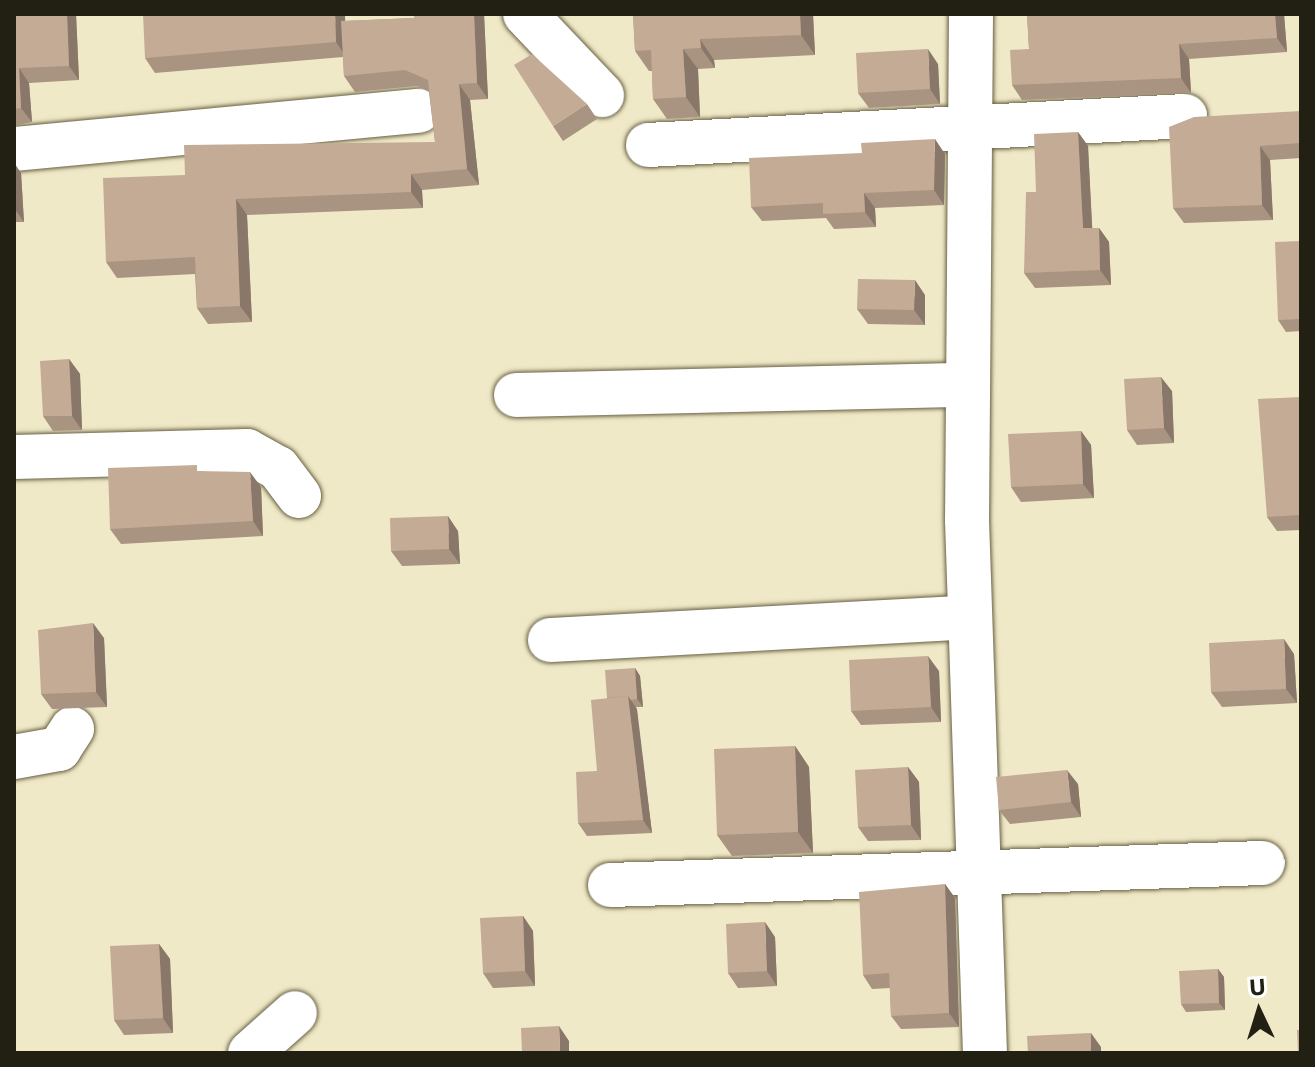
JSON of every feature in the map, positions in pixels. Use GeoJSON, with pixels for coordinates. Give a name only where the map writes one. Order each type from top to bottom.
{"type":"FeatureCollection","features":[{"type":"Feature","properties":{"kind":"street"},"geometry":{"type":"LineString","coordinates":[[525,14],[602,95]]}},
{"type":"Feature","properties":{"kind":"street"},"geometry":{"type":"LineString","coordinates":[[971,14],[973,123],[967,385],[969,617],[973,873],[985,1053]]}},
{"type":"Feature","properties":{"kind":"street"},"geometry":{"type":"LineString","coordinates":[[14,149],[419,111]]}},
{"type":"Feature","properties":{"kind":"street"},"geometry":{"type":"LineString","coordinates":[[648,145],[973,123],[1185,116]]}},
{"type":"Feature","properties":{"kind":"street"},"geometry":{"type":"LineString","coordinates":[[516,395],[967,385]]}},
{"type":"Feature","properties":{"kind":"street"},"geometry":{"type":"LineString","coordinates":[[14,457],[247,451],[278,468],[299,496]]}},
{"type":"Feature","properties":{"kind":"street"},"geometry":{"type":"LineString","coordinates":[[550,640],[969,617]]}},
{"type":"Feature","properties":{"kind":"street"},"geometry":{"type":"LineString","coordinates":[[14,757],[59,749],[72,729]]}},
{"type":"Feature","properties":{"kind":"street"},"geometry":{"type":"LineString","coordinates":[[610,885],[1263,863]]}},
{"type":"Feature","properties":{"kind":"street"},"geometry":{"type":"LineString","coordinates":[[250,1053],[295,1013]]}},
{"type":"Feature","properties":{"kind":"building"},"geometry":{"type":"Polygon","coordinates":[[[14,14],[67,14],[69,66],[19,68],[21,108],[14,109],[14,14]]]}},
{"type":"Feature","properties":{"kind":"building"},"geometry":{"type":"Polygon","coordinates":[[[143,14],[335,14],[336,42],[145,58],[143,14]]]}},
{"type":"Feature","properties":{"kind":"building"},"geometry":{"type":"Polygon","coordinates":[[[414,14],[474,14],[477,83],[459,84],[467,169],[411,174],[411,192],[236,199],[240,306],[197,308],[195,257],[106,262],[103,178],[185,175],[184,145],[435,142],[428,80],[405,70],[344,76],[341,21],[414,18],[414,14]]]}},
{"type":"Feature","properties":{"kind":"building"},"geometry":{"type":"Polygon","coordinates":[[[633,14],[800,14],[801,35],[700,39],[701,48],[683,49],[686,97],[653,99],[651,50],[635,51],[633,14]]]}},
{"type":"Feature","properties":{"kind":"building"},"geometry":{"type":"Polygon","coordinates":[[[1027,14],[1275,14],[1277,38],[1179,44],[1181,78],[1012,85],[1010,50],[1029,49],[1027,14]]]}},
{"type":"Feature","properties":{"kind":"building"},"geometry":{"type":"Polygon","coordinates":[[[928,49],[930,89],[858,93],[856,53],[928,49]]]}},
{"type":"Feature","properties":{"kind":"building"},"geometry":{"type":"Polygon","coordinates":[[[532,54],[587,104],[553,126],[514,65],[532,54]]]}},
{"type":"Feature","properties":{"kind":"building"},"geometry":{"type":"Polygon","coordinates":[[[1301,111],[1301,143],[1260,146],[1262,205],[1173,208],[1169,127],[1194,117],[1301,111]]]}},
{"type":"Feature","properties":{"kind":"building"},"geometry":{"type":"Polygon","coordinates":[[[1078,132],[1083,228],[1099,228],[1100,270],[1024,273],[1026,192],[1036,192],[1034,134],[1078,132]]]}},
{"type":"Feature","properties":{"kind":"building"},"geometry":{"type":"Polygon","coordinates":[[[935,139],[934,190],[864,193],[865,212],[823,214],[823,203],[751,207],[749,158],[862,153],[861,143],[935,139]]]}},
{"type":"Feature","properties":{"kind":"building"},"geometry":{"type":"Polygon","coordinates":[[[1301,241],[1301,319],[1278,320],[1275,242],[1301,241]]]}},
{"type":"Feature","properties":{"kind":"building"},"geometry":{"type":"Polygon","coordinates":[[[858,279],[915,280],[914,310],[857,309],[858,279]]]}},
{"type":"Feature","properties":{"kind":"building"},"geometry":{"type":"Polygon","coordinates":[[[69,359],[72,416],[43,416],[40,361],[69,359]]]}},
{"type":"Feature","properties":{"kind":"building"},"geometry":{"type":"Polygon","coordinates":[[[1161,377],[1164,428],[1127,430],[1124,379],[1161,377]]]}},
{"type":"Feature","properties":{"kind":"building"},"geometry":{"type":"Polygon","coordinates":[[[1301,397],[1301,515],[1267,517],[1258,399],[1301,397]]]}},
{"type":"Feature","properties":{"kind":"building"},"geometry":{"type":"Polygon","coordinates":[[[1081,431],[1083,484],[1011,487],[1008,434],[1081,431]]]}},
{"type":"Feature","properties":{"kind":"building"},"geometry":{"type":"Polygon","coordinates":[[[197,465],[197,471],[250,472],[253,521],[110,529],[108,468],[197,465]]]}},
{"type":"Feature","properties":{"kind":"building"},"geometry":{"type":"Polygon","coordinates":[[[448,516],[449,549],[391,551],[390,518],[448,516]]]}},
{"type":"Feature","properties":{"kind":"building"},"geometry":{"type":"Polygon","coordinates":[[[93,623],[96,692],[41,694],[38,630],[93,623]]]}},
{"type":"Feature","properties":{"kind":"building"},"geometry":{"type":"Polygon","coordinates":[[[1284,639],[1286,689],[1211,692],[1209,643],[1284,639]]]}},
{"type":"Feature","properties":{"kind":"building"},"geometry":{"type":"Polygon","coordinates":[[[928,656],[931,707],[851,711],[849,660],[928,656]]]}},
{"type":"Feature","properties":{"kind":"building"},"geometry":{"type":"Polygon","coordinates":[[[635,668],[637,699],[631,700],[628,696],[607,698],[605,670],[635,668]]]}},
{"type":"Feature","properties":{"kind":"building"},"geometry":{"type":"Polygon","coordinates":[[[628,696],[643,820],[578,823],[576,772],[597,771],[591,700],[628,696]]]}},
{"type":"Feature","properties":{"kind":"building"},"geometry":{"type":"Polygon","coordinates":[[[795,746],[798,832],[717,835],[714,749],[795,746]]]}},
{"type":"Feature","properties":{"kind":"building"},"geometry":{"type":"Polygon","coordinates":[[[908,767],[911,825],[858,827],[855,770],[908,767]]]}},
{"type":"Feature","properties":{"kind":"building"},"geometry":{"type":"Polygon","coordinates":[[[1067,770],[1071,802],[999,810],[996,777],[1067,770]]]}},
{"type":"Feature","properties":{"kind":"building"},"geometry":{"type":"Polygon","coordinates":[[[945,884],[949,1013],[891,1016],[889,973],[863,975],[859,892],[945,884]]]}},
{"type":"Feature","properties":{"kind":"building"},"geometry":{"type":"Polygon","coordinates":[[[523,916],[525,971],[483,973],[480,918],[523,916]]]}},
{"type":"Feature","properties":{"kind":"building"},"geometry":{"type":"Polygon","coordinates":[[[765,922],[767,971],[728,973],[726,924],[765,922]]]}},
{"type":"Feature","properties":{"kind":"building"},"geometry":{"type":"Polygon","coordinates":[[[159,944],[163,1018],[114,1020],[110,946],[159,944]]]}},
{"type":"Feature","properties":{"kind":"building"},"geometry":{"type":"Polygon","coordinates":[[[1218,969],[1219,1003],[1181,1004],[1179,971],[1218,969]]]}},
{"type":"Feature","properties":{"kind":"building"},"geometry":{"type":"Polygon","coordinates":[[[559,1026],[560,1053],[522,1053],[521,1028],[559,1026]]]}},
{"type":"Feature","properties":{"kind":"building"},"geometry":{"type":"Polygon","coordinates":[[[1297,1030],[1301,1030],[1301,1053],[1298,1053],[1297,1030]]]}},
{"type":"Feature","properties":{"kind":"building"},"geometry":{"type":"Polygon","coordinates":[[[1091,1033],[1091,1053],[1028,1053],[1027,1036],[1091,1033]]]}}]}
